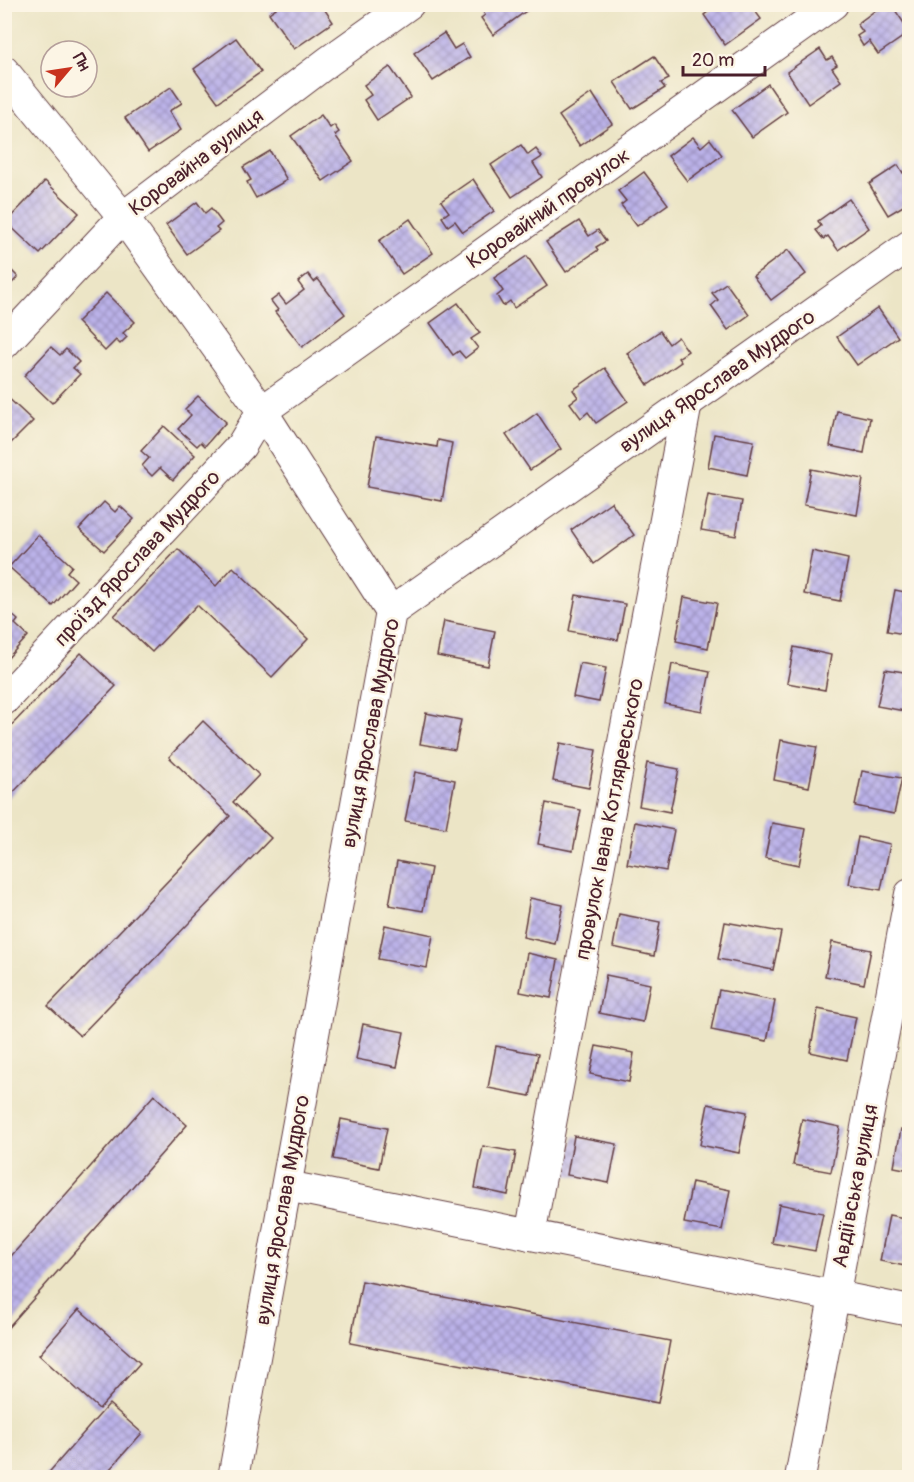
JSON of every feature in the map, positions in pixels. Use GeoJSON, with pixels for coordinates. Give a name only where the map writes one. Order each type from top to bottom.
{"type":"FeatureCollection","features":[{"type":"Feature","properties":{"kind":"street","name":"Коровайна вулиця"},"geometry":{"type":"LineString","coordinates":[[4,344],[123,217],[329,61],[409,4]]}},
{"type":"Feature","properties":{"kind":"street","name":"Коровайний провулок"},"geometry":{"type":"LineString","coordinates":[[262,411],[833,4]]}},
{"type":"Feature","properties":{"kind":"street"},"geometry":{"type":"LineString","coordinates":[[4,71],[123,217],[262,411],[391,612]]}},
{"type":"Feature","properties":{"kind":"street","name":"вулиця Ярослава Мудрого"},"geometry":{"type":"LineString","coordinates":[[233,1478],[391,612],[909,245]]}},
{"type":"Feature","properties":{"kind":"street","name":"провулок Івана Котляревського"},"geometry":{"type":"LineString","coordinates":[[530,1234],[687,403]]}},
{"type":"Feature","properties":{"kind":"street","name":"проїзд Ярослава Мудрого"},"geometry":{"type":"LineString","coordinates":[[4,700],[241,446],[262,411]]}},
{"type":"Feature","properties":{"kind":"street","name":"Авдіївська вулиця"},"geometry":{"type":"LineString","coordinates":[[801,1478],[909,894]]}},
{"type":"Feature","properties":{"kind":"street"},"geometry":{"type":"LineString","coordinates":[[287,1186],[909,1311]]}},
{"type":"Feature","properties":{"kind":"building"},"geometry":{"type":"Polygon","coordinates":[[[273,4],[321,4],[333,22],[294,49],[269,13],[276,8],[273,4]]]}},
{"type":"Feature","properties":{"kind":"building"},"geometry":{"type":"Polygon","coordinates":[[[478,4],[532,4],[533,6],[493,35],[481,18],[485,15],[478,4]]]}},
{"type":"Feature","properties":{"kind":"building"},"geometry":{"type":"Polygon","coordinates":[[[718,4],[750,4],[761,19],[725,45],[704,15],[718,4]]]}},
{"type":"Feature","properties":{"kind":"building"},"geometry":{"type":"Polygon","coordinates":[[[884,4],[891,4],[910,32],[878,54],[869,41],[863,46],[857,36],[863,32],[857,24],[884,4]]]}},
{"type":"Feature","properties":{"kind":"building"},"geometry":{"type":"Polygon","coordinates":[[[444,33],[454,49],[462,44],[470,57],[433,81],[414,53],[444,33]]]}},
{"type":"Feature","properties":{"kind":"building"},"geometry":{"type":"Polygon","coordinates":[[[236,38],[261,72],[218,102],[194,69],[236,38]]]}},
{"type":"Feature","properties":{"kind":"building"},"geometry":{"type":"Polygon","coordinates":[[[820,49],[827,60],[832,57],[837,65],[832,68],[841,81],[808,104],[787,72],[820,49]]]}},
{"type":"Feature","properties":{"kind":"building"},"geometry":{"type":"Polygon","coordinates":[[[654,56],[669,79],[661,83],[665,88],[632,109],[614,82],[654,56]]]}},
{"type":"Feature","properties":{"kind":"building"},"geometry":{"type":"Polygon","coordinates":[[[390,67],[411,97],[377,120],[364,100],[371,95],[364,85],[390,67]]]}},
{"type":"Feature","properties":{"kind":"building"},"geometry":{"type":"Polygon","coordinates":[[[768,84],[787,112],[752,137],[732,110],[768,84]]]}},
{"type":"Feature","properties":{"kind":"building"},"geometry":{"type":"Polygon","coordinates":[[[171,87],[182,103],[169,111],[181,130],[148,152],[125,118],[171,87]]]}},
{"type":"Feature","properties":{"kind":"building"},"geometry":{"type":"Polygon","coordinates":[[[592,93],[612,124],[580,146],[559,116],[592,93]]]}},
{"type":"Feature","properties":{"kind":"building"},"geometry":{"type":"Polygon","coordinates":[[[321,115],[330,128],[334,125],[339,132],[335,135],[353,161],[323,181],[291,136],[321,115]]]}},
{"type":"Feature","properties":{"kind":"building"},"geometry":{"type":"Polygon","coordinates":[[[693,137],[701,147],[710,139],[722,155],[687,181],[668,156],[693,137]]]}},
{"type":"Feature","properties":{"kind":"building"},"geometry":{"type":"Polygon","coordinates":[[[521,145],[528,155],[536,149],[542,157],[533,163],[542,177],[512,197],[491,165],[521,145]]]}},
{"type":"Feature","properties":{"kind":"building"},"geometry":{"type":"Polygon","coordinates":[[[270,151],[287,180],[256,198],[247,182],[251,180],[243,167],[270,151]]]}},
{"type":"Feature","properties":{"kind":"building"},"geometry":{"type":"Polygon","coordinates":[[[898,165],[903,173],[908,170],[910,172],[910,202],[888,215],[869,184],[898,165]]]}},
{"type":"Feature","properties":{"kind":"building"},"geometry":{"type":"Polygon","coordinates":[[[644,172],[668,204],[637,226],[621,205],[626,201],[618,191],[644,172]]]}},
{"type":"Feature","properties":{"kind":"building"},"geometry":{"type":"Polygon","coordinates":[[[473,179],[494,211],[463,232],[455,221],[448,226],[442,217],[449,212],[441,201],[473,179]]]}},
{"type":"Feature","properties":{"kind":"building"},"geometry":{"type":"Polygon","coordinates":[[[45,181],[79,213],[40,254],[6,222],[45,181]]]}},
{"type":"Feature","properties":{"kind":"building"},"geometry":{"type":"Polygon","coordinates":[[[849,199],[869,228],[838,250],[828,236],[823,239],[816,230],[821,226],[818,221],[849,199]]]}},
{"type":"Feature","properties":{"kind":"building"},"geometry":{"type":"Polygon","coordinates":[[[197,202],[205,213],[211,208],[222,223],[216,228],[219,231],[187,254],[166,225],[197,202]]]}},
{"type":"Feature","properties":{"kind":"building"},"geometry":{"type":"Polygon","coordinates":[[[410,219],[433,253],[402,274],[379,241],[410,219]]]}},
{"type":"Feature","properties":{"kind":"building"},"geometry":{"type":"Polygon","coordinates":[[[579,221],[589,236],[598,230],[606,241],[596,247],[598,250],[566,272],[546,242],[579,221]]]}},
{"type":"Feature","properties":{"kind":"building"},"geometry":{"type":"Polygon","coordinates":[[[788,250],[806,274],[771,300],[753,276],[788,250]]]}},
{"type":"Feature","properties":{"kind":"building"},"geometry":{"type":"Polygon","coordinates":[[[527,256],[547,286],[514,308],[510,301],[503,306],[497,296],[503,291],[494,278],[527,256]]]}},
{"type":"Feature","properties":{"kind":"building"},"geometry":{"type":"Polygon","coordinates":[[[4,263],[18,277],[4,291],[4,263]]]}},
{"type":"Feature","properties":{"kind":"building"},"geometry":{"type":"Polygon","coordinates":[[[308,274],[314,282],[318,279],[345,314],[302,347],[275,312],[278,310],[271,301],[279,295],[286,304],[304,290],[298,282],[308,274]]]}},
{"type":"Feature","properties":{"kind":"building"},"geometry":{"type":"Polygon","coordinates":[[[726,283],[749,315],[728,330],[711,306],[718,300],[712,293],[726,283]]]}},
{"type":"Feature","properties":{"kind":"building"},"geometry":{"type":"Polygon","coordinates":[[[106,293],[135,322],[123,333],[127,337],[120,344],[116,340],[105,351],[77,322],[106,293]]]}},
{"type":"Feature","properties":{"kind":"building"},"geometry":{"type":"Polygon","coordinates":[[[458,303],[480,333],[471,339],[478,348],[465,358],[459,351],[453,355],[430,323],[458,303]]]}},
{"type":"Feature","properties":{"kind":"building"},"geometry":{"type":"Polygon","coordinates":[[[878,308],[898,337],[857,365],[837,337],[878,308]]]}},
{"type":"Feature","properties":{"kind":"building"},"geometry":{"type":"Polygon","coordinates":[[[660,331],[669,344],[678,337],[688,351],[678,358],[681,362],[648,385],[627,353],[660,331]]]}},
{"type":"Feature","properties":{"kind":"building"},"geometry":{"type":"Polygon","coordinates":[[[51,347],[60,355],[66,349],[79,362],[73,368],[80,374],[52,403],[24,376],[51,347]]]}},
{"type":"Feature","properties":{"kind":"building"},"geometry":{"type":"Polygon","coordinates":[[[605,368],[628,401],[596,423],[588,412],[581,418],[570,403],[578,397],[573,390],[605,368]]]}},
{"type":"Feature","properties":{"kind":"building"},"geometry":{"type":"Polygon","coordinates":[[[4,394],[33,421],[4,450],[4,394]]]}},
{"type":"Feature","properties":{"kind":"building"},"geometry":{"type":"Polygon","coordinates":[[[198,396],[226,422],[205,446],[201,442],[197,446],[178,429],[191,415],[185,409],[198,396]]]}},
{"type":"Feature","properties":{"kind":"building"},"geometry":{"type":"Polygon","coordinates":[[[837,411],[870,418],[864,453],[830,446],[837,411]]]}},
{"type":"Feature","properties":{"kind":"building"},"geometry":{"type":"Polygon","coordinates":[[[537,413],[561,449],[530,470],[506,435],[537,413]]]}},
{"type":"Feature","properties":{"kind":"building"},"geometry":{"type":"Polygon","coordinates":[[[164,426],[195,455],[173,480],[160,468],[152,476],[142,466],[149,458],[141,451],[164,426]]]}},
{"type":"Feature","properties":{"kind":"building"},"geometry":{"type":"Polygon","coordinates":[[[714,434],[754,441],[747,475],[708,467],[714,434]]]}},
{"type":"Feature","properties":{"kind":"building"},"geometry":{"type":"Polygon","coordinates":[[[376,436],[437,447],[438,440],[452,443],[442,501],[367,487],[376,436]]]}},
{"type":"Feature","properties":{"kind":"building"},"geometry":{"type":"Polygon","coordinates":[[[811,469],[863,479],[857,515],[804,505],[811,469]]]}},
{"type":"Feature","properties":{"kind":"building"},"geometry":{"type":"Polygon","coordinates":[[[708,495],[742,501],[736,536],[701,530],[708,495]]]}},
{"type":"Feature","properties":{"kind":"building"},"geometry":{"type":"Polygon","coordinates":[[[104,502],[115,512],[120,506],[134,519],[104,551],[79,529],[104,502]]]}},
{"type":"Feature","properties":{"kind":"building"},"geometry":{"type":"Polygon","coordinates":[[[611,502],[634,535],[594,564],[571,530],[611,502]]]}},
{"type":"Feature","properties":{"kind":"building"},"geometry":{"type":"Polygon","coordinates":[[[38,535],[72,566],[67,572],[76,580],[53,606],[9,567],[38,535]]]}},
{"type":"Feature","properties":{"kind":"building"},"geometry":{"type":"Polygon","coordinates":[[[178,549],[216,586],[233,567],[308,639],[272,677],[197,605],[152,652],[114,616],[178,549]]]}},
{"type":"Feature","properties":{"kind":"building"},"geometry":{"type":"Polygon","coordinates":[[[812,551],[848,559],[840,601],[804,594],[812,551]]]}},
{"type":"Feature","properties":{"kind":"building"},"geometry":{"type":"Polygon","coordinates":[[[895,590],[910,593],[910,635],[887,631],[895,590]]]}},
{"type":"Feature","properties":{"kind":"building"},"geometry":{"type":"Polygon","coordinates":[[[576,595],[625,604],[618,640],[569,631],[576,595]]]}},
{"type":"Feature","properties":{"kind":"building"},"geometry":{"type":"Polygon","coordinates":[[[684,597],[717,603],[708,648],[676,641],[684,597]]]}},
{"type":"Feature","properties":{"kind":"building"},"geometry":{"type":"Polygon","coordinates":[[[10,613],[18,620],[15,624],[28,636],[5,661],[5,615],[6,617],[10,613]]]}},
{"type":"Feature","properties":{"kind":"building"},"geometry":{"type":"Polygon","coordinates":[[[444,621],[495,631],[488,666],[437,656],[444,621]]]}},
{"type":"Feature","properties":{"kind":"building"},"geometry":{"type":"Polygon","coordinates":[[[794,647],[831,655],[825,690],[787,683],[794,647]]]}},
{"type":"Feature","properties":{"kind":"building"},"geometry":{"type":"Polygon","coordinates":[[[81,653],[116,686],[4,802],[4,733],[81,653]]]}},
{"type":"Feature","properties":{"kind":"building"},"geometry":{"type":"Polygon","coordinates":[[[580,663],[606,668],[599,702],[573,697],[580,663]]]}},
{"type":"Feature","properties":{"kind":"building"},"geometry":{"type":"Polygon","coordinates":[[[672,664],[710,672],[702,711],[665,704],[672,664]]]}},
{"type":"Feature","properties":{"kind":"building"},"geometry":{"type":"Polygon","coordinates":[[[885,669],[910,673],[910,712],[877,706],[885,669]]]}},
{"type":"Feature","properties":{"kind":"building"},"geometry":{"type":"Polygon","coordinates":[[[426,713],[461,720],[455,750],[420,744],[426,713]]]}},
{"type":"Feature","properties":{"kind":"building"},"geometry":{"type":"Polygon","coordinates":[[[203,721],[259,775],[233,802],[271,838],[80,1036],[48,1006],[230,816],[169,757],[203,721]]]}},
{"type":"Feature","properties":{"kind":"building"},"geometry":{"type":"Polygon","coordinates":[[[781,740],[817,747],[809,787],[774,780],[781,740]]]}},
{"type":"Feature","properties":{"kind":"building"},"geometry":{"type":"Polygon","coordinates":[[[560,743],[596,750],[589,788],[553,781],[560,743]]]}},
{"type":"Feature","properties":{"kind":"building"},"geometry":{"type":"Polygon","coordinates":[[[647,763],[679,769],[670,812],[639,806],[647,763]]]}},
{"type":"Feature","properties":{"kind":"building"},"geometry":{"type":"Polygon","coordinates":[[[862,771],[902,778],[894,814],[855,806],[862,771]]]}},
{"type":"Feature","properties":{"kind":"building"},"geometry":{"type":"Polygon","coordinates":[[[415,772],[455,780],[446,828],[405,821],[415,772]]]}},
{"type":"Feature","properties":{"kind":"building"},"geometry":{"type":"Polygon","coordinates":[[[546,803],[581,810],[573,851],[538,844],[546,803]]]}},
{"type":"Feature","properties":{"kind":"building"},"geometry":{"type":"Polygon","coordinates":[[[635,822],[674,830],[666,871],[627,864],[635,822]]]}},
{"type":"Feature","properties":{"kind":"building"},"geometry":{"type":"Polygon","coordinates":[[[772,823],[806,829],[799,865],[765,858],[772,823]]]}},
{"type":"Feature","properties":{"kind":"building"},"geometry":{"type":"Polygon","coordinates":[[[858,837],[890,844],[881,890],[849,884],[858,837]]]}},
{"type":"Feature","properties":{"kind":"building"},"geometry":{"type":"Polygon","coordinates":[[[397,861],[431,868],[423,911],[389,905],[397,861]]]}},
{"type":"Feature","properties":{"kind":"building"},"geometry":{"type":"Polygon","coordinates":[[[530,898],[563,905],[555,944],[523,937],[530,898]]]}},
{"type":"Feature","properties":{"kind":"building"},"geometry":{"type":"Polygon","coordinates":[[[619,914],[660,922],[654,956],[613,947],[619,914]]]}},
{"type":"Feature","properties":{"kind":"building"},"geometry":{"type":"Polygon","coordinates":[[[725,922],[781,932],[773,970],[718,959],[725,922]]]}},
{"type":"Feature","properties":{"kind":"building"},"geometry":{"type":"Polygon","coordinates":[[[385,925],[433,935],[427,968],[378,959],[385,925]]]}},
{"type":"Feature","properties":{"kind":"building"},"geometry":{"type":"Polygon","coordinates":[[[832,942],[871,950],[864,984],[825,976],[832,942]]]}},
{"type":"Feature","properties":{"kind":"building"},"geometry":{"type":"Polygon","coordinates":[[[527,953],[558,960],[551,998],[520,992],[527,953]]]}},
{"type":"Feature","properties":{"kind":"building"},"geometry":{"type":"Polygon","coordinates":[[[606,975],[650,984],[643,1022],[599,1013],[606,975]]]}},
{"type":"Feature","properties":{"kind":"building"},"geometry":{"type":"Polygon","coordinates":[[[719,990],[775,1001],[767,1041],[711,1030],[719,990]]]}},
{"type":"Feature","properties":{"kind":"building"},"geometry":{"type":"Polygon","coordinates":[[[818,1009],[856,1017],[847,1060],[810,1052],[818,1009]]]}},
{"type":"Feature","properties":{"kind":"building"},"geometry":{"type":"Polygon","coordinates":[[[363,1024],[404,1032],[397,1067],[356,1059],[363,1024]]]}},
{"type":"Feature","properties":{"kind":"building"},"geometry":{"type":"Polygon","coordinates":[[[496,1046],[538,1054],[530,1096],[488,1088],[496,1046]]]}},
{"type":"Feature","properties":{"kind":"building"},"geometry":{"type":"Polygon","coordinates":[[[596,1046],[634,1053],[629,1082],[590,1074],[596,1046]]]}},
{"type":"Feature","properties":{"kind":"building"},"geometry":{"type":"Polygon","coordinates":[[[154,1095],[187,1125],[4,1332],[4,1264],[154,1095]]]}},
{"type":"Feature","properties":{"kind":"building"},"geometry":{"type":"Polygon","coordinates":[[[708,1104],[747,1112],[739,1153],[700,1145],[708,1104]]]}},
{"type":"Feature","properties":{"kind":"building"},"geometry":{"type":"Polygon","coordinates":[[[341,1119],[387,1128],[379,1168],[333,1159],[341,1119]]]}},
{"type":"Feature","properties":{"kind":"building"},"geometry":{"type":"Polygon","coordinates":[[[802,1119],[840,1127],[831,1172],[793,1165],[802,1119]]]}},
{"type":"Feature","properties":{"kind":"building"},"geometry":{"type":"Polygon","coordinates":[[[901,1129],[910,1131],[910,1170],[894,1167],[901,1129]]]}},
{"type":"Feature","properties":{"kind":"building"},"geometry":{"type":"Polygon","coordinates":[[[574,1136],[617,1144],[609,1183],[567,1175],[574,1136]]]}},
{"type":"Feature","properties":{"kind":"building"},"geometry":{"type":"Polygon","coordinates":[[[483,1146],[516,1152],[508,1195],[475,1188],[483,1146]]]}},
{"type":"Feature","properties":{"kind":"building"},"geometry":{"type":"Polygon","coordinates":[[[692,1182],[730,1190],[722,1230],[684,1223],[692,1182]]]}},
{"type":"Feature","properties":{"kind":"building"},"geometry":{"type":"Polygon","coordinates":[[[779,1204],[823,1213],[815,1251],[772,1243],[779,1204]]]}},
{"type":"Feature","properties":{"kind":"building"},"geometry":{"type":"Polygon","coordinates":[[[889,1215],[910,1219],[910,1267],[880,1261],[889,1215]]]}},
{"type":"Feature","properties":{"kind":"building"},"geometry":{"type":"Polygon","coordinates":[[[362,1281],[670,1341],[658,1403],[350,1343],[362,1281]]]}},
{"type":"Feature","properties":{"kind":"building"},"geometry":{"type":"Polygon","coordinates":[[[79,1309],[140,1363],[99,1409],[39,1355],[79,1309]]]}},
{"type":"Feature","properties":{"kind":"building"},"geometry":{"type":"Polygon","coordinates":[[[109,1404],[142,1433],[102,1478],[44,1478],[109,1404]]]}}]}
